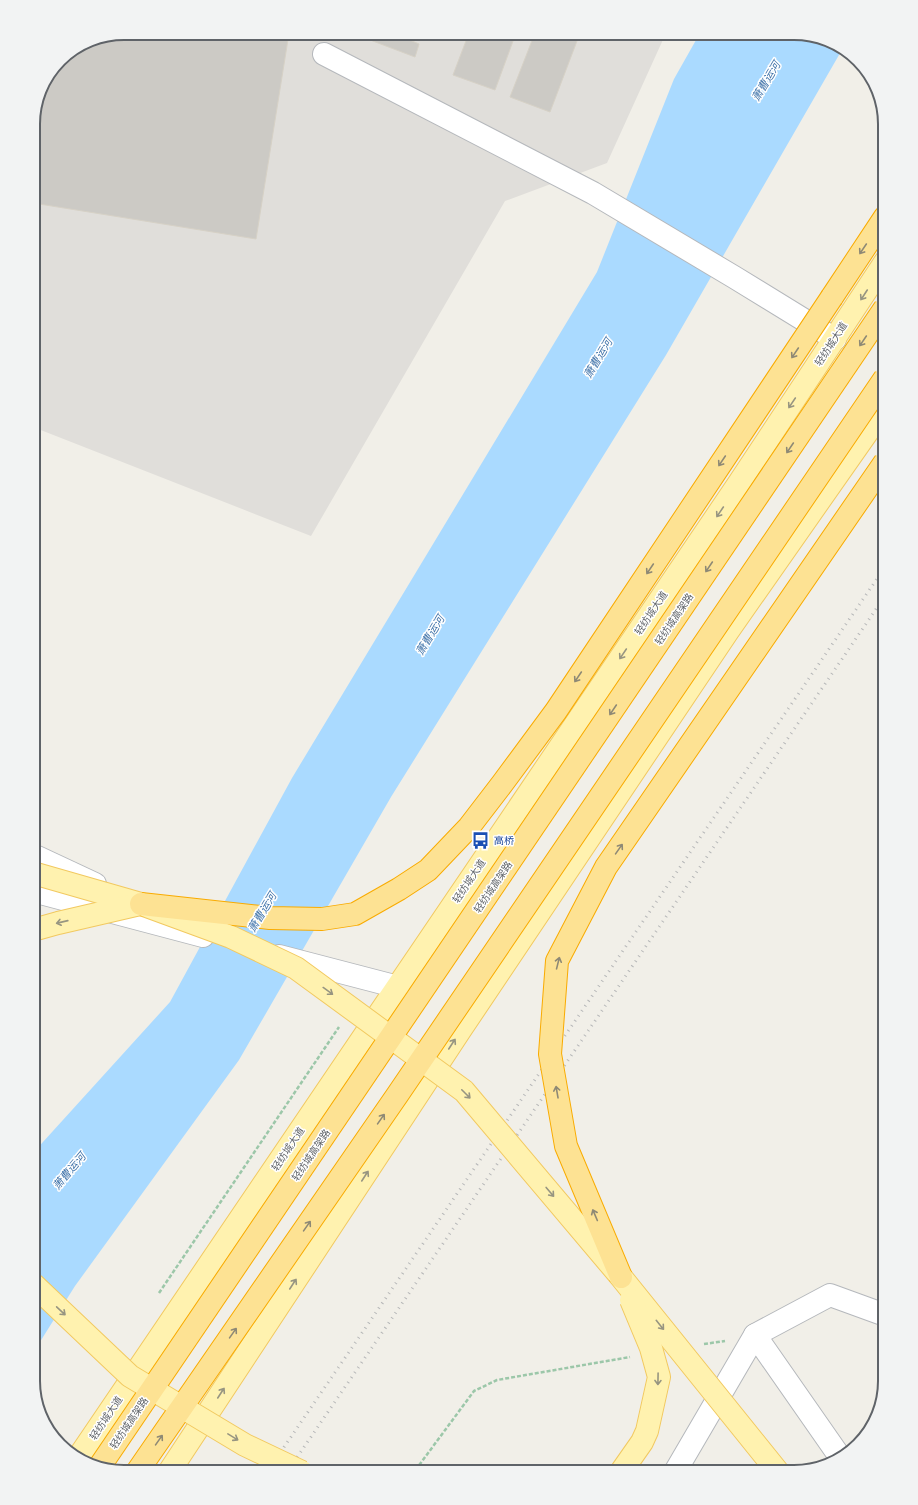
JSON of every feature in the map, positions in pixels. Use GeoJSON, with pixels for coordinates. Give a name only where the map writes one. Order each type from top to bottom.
{"type":"FeatureCollection","features":[{"type":"Feature","properties":{"kind":"highway"},"geometry":{"type":"LineString","coordinates":[[141,904],[270,918],[322,919],[355,914],[399,889],[428,870],[469,827],[556,710],[878,228]]}},
{"type":"Feature","properties":{"kind":"highway","name":"轻纺城高架路"},"geometry":{"type":"LineString","coordinates":[[103,1462],[878,318]]}},
{"type":"Feature","properties":{"kind":"highway"},"geometry":{"type":"LineString","coordinates":[[142,1465],[394,1100],[878,388]]}},
{"type":"Feature","properties":{"kind":"highway"},"geometry":{"type":"LineString","coordinates":[[621,1277],[566,1146],[550,1054],[557,961],[606,867],[878,472]]}},
{"type":"Feature","properties":{"kind":"main road","name":"轻纺城大道"},"geometry":{"type":"LineString","coordinates":[[81,1453],[743,477],[878,273]]}},
{"type":"Feature","properties":{"kind":"main road"},"geometry":{"type":"LineString","coordinates":[[174,1465],[466,1023],[724,638],[878,417]]}},
{"type":"Feature","properties":{"kind":"main road"},"geometry":{"type":"LineString","coordinates":[[40,874],[141,904],[231,937],[296,968],[464,1091],[621,1277],[772,1465]]}},
{"type":"Feature","properties":{"kind":"main road"},"geometry":{"type":"LineString","coordinates":[[40,928],[58,922],[141,904]]}},
{"type":"Feature","properties":{"kind":"main road"},"geometry":{"type":"LineString","coordinates":[[621,1277],[651,1348],[660,1378],[647,1431],[642,1442],[626,1465]]}},
{"type":"Feature","properties":{"kind":"main road"},"geometry":{"type":"LineString","coordinates":[[40,1291],[130,1376],[245,1445],[287,1465]]}},
{"type":"Feature","properties":{"kind":"street"},"geometry":{"type":"LineString","coordinates":[[324,54],[593,193],[835,339]]}},
{"type":"Feature","properties":{"kind":"street"},"geometry":{"type":"LineString","coordinates":[[40,858],[198,934]]}},
{"type":"Feature","properties":{"kind":"street"},"geometry":{"type":"LineString","coordinates":[[40,893],[398,987]]}},
{"type":"Feature","properties":{"kind":"street"},"geometry":{"type":"LineString","coordinates":[[679,1465],[755,1335],[830,1295],[878,1312]]}},
{"type":"Feature","properties":{"kind":"street"},"geometry":{"type":"LineString","coordinates":[[755,1335],[837,1453]]}},
{"type":"Feature","properties":{"kind":"path"},"geometry":{"type":"LineString","coordinates":[[159,1293],[340,1026]]}},
{"type":"Feature","properties":{"kind":"path"},"geometry":{"type":"LineString","coordinates":[[700,1345],[755,1335]]}},
{"type":"Feature","properties":{"kind":"path"},"geometry":{"type":"LineString","coordinates":[[419,1465],[474,1391],[497,1380],[638,1356]]}},
{"type":"Feature","properties":{"kind":"shaded area"},"geometry":{"type":"Polygon","coordinates":[[[124,40],[663,40],[607,163],[505,201],[311,536],[40,430],[40,118],[46,92],[54,77],[69,61],[82,51],[97,44],[124,40]]]}},
{"type":"Feature","properties":{"kind":"water","name":"萧曹运河"},"geometry":{"type":"Polygon","coordinates":[[[696,40],[800,40],[821,44],[840,53],[666,355],[391,797],[239,1060],[75,1286],[40,1342],[40,1145],[170,1002],[292,778],[597,272],[674,79],[696,40]]]}},
{"type":"Feature","properties":{"kind":"building"},"geometry":{"type":"Polygon","coordinates":[[[288,40],[256,239],[40,204],[40,118],[46,92],[57,73],[82,51],[97,44],[113,41],[288,40]]]}},
{"type":"Feature","properties":{"kind":"building"},"geometry":{"type":"Polygon","coordinates":[[[370,40],[410,40],[419,44],[415,57],[370,40]]]}},
{"type":"Feature","properties":{"kind":"building"},"geometry":{"type":"Polygon","coordinates":[[[466,40],[513,40],[495,90],[453,75],[466,40]]]}},
{"type":"Feature","properties":{"kind":"building"},"geometry":{"type":"Polygon","coordinates":[[[532,40],[577,40],[550,112],[510,97],[532,40]]]}},
{"type":"Feature","properties":{"kind":"railway"},"geometry":{"type":"LineString","coordinates":[[272,1465],[878,577]]}},
{"type":"Feature","properties":{"kind":"railway"},"geometry":{"type":"LineString","coordinates":[[292,1465],[878,606]]}},
{"type":"Feature","properties":{"kind":"place","name":"高桥"},"geometry":{"type":"Point","coordinates":[481,840]}}]}
